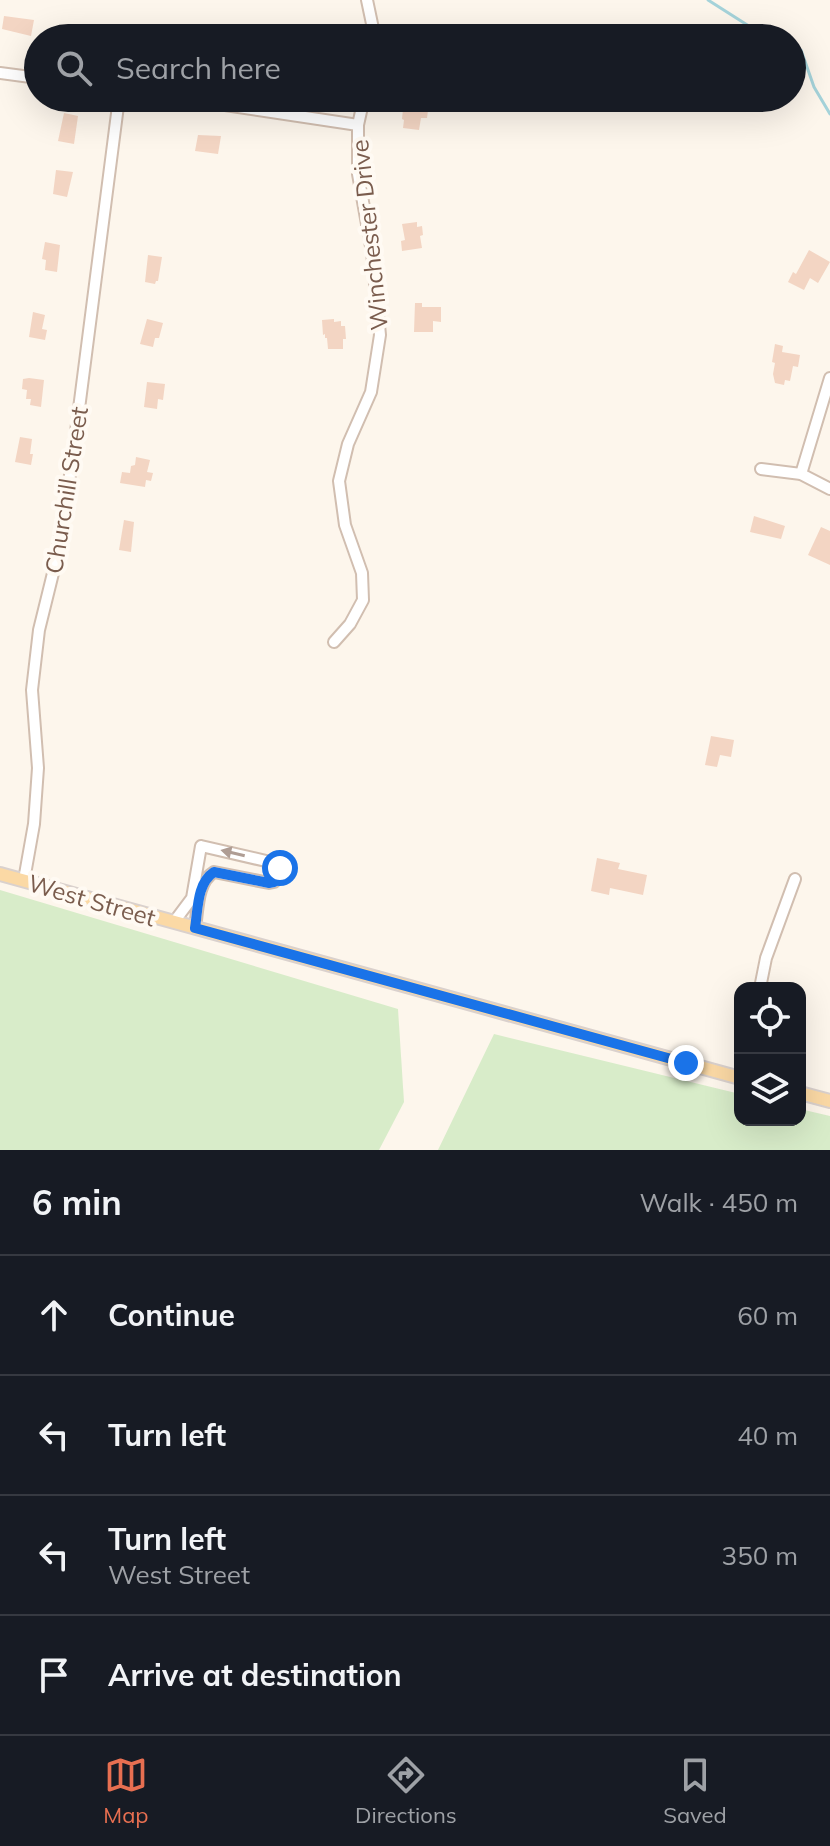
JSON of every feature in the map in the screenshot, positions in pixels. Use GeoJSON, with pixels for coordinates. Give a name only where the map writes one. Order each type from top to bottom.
{"type":"FeatureCollection","features":[{"type":"Feature","properties":{"kind":"main road","name":"West Street"},"geometry":{"type":"LineString","coordinates":[[0,874],[734,1076]]}},
{"type":"Feature","properties":{"kind":"main road"},"geometry":{"type":"LineString","coordinates":[[806,1095],[830,1101]]}},
{"type":"Feature","properties":{"kind":"street"},"geometry":{"type":"LineString","coordinates":[[367,0],[372,24]]}},
{"type":"Feature","properties":{"kind":"street"},"geometry":{"type":"LineString","coordinates":[[0,73],[24,76]]}},
{"type":"Feature","properties":{"kind":"street","name":"Churchill Street"},"geometry":{"type":"LineString","coordinates":[[24,880],[34,824],[38,768],[32,690],[39,630],[56,561],[72,463],[117,112]]}},
{"type":"Feature","properties":{"kind":"street"},"geometry":{"type":"LineString","coordinates":[[271,112],[358,125]]}},
{"type":"Feature","properties":{"kind":"street","name":"Winchester Drive"},"geometry":{"type":"LineString","coordinates":[[334,642],[350,624],[363,600],[362,573],[345,525],[339,481],[348,444],[371,392],[380,335],[372,252],[358,174],[361,112]]}},
{"type":"Feature","properties":{"kind":"street"},"geometry":{"type":"LineString","coordinates":[[801,474],[830,378]]}},
{"type":"Feature","properties":{"kind":"street"},"geometry":{"type":"LineString","coordinates":[[761,469],[801,474],[830,489]]}},
{"type":"Feature","properties":{"kind":"street"},"geometry":{"type":"LineString","coordinates":[[174,922],[195,890],[201,846],[279,864],[279,877],[269,883],[214,872],[208,876],[203,884],[195,928]]}},
{"type":"Feature","properties":{"kind":"street"},"geometry":{"type":"LineString","coordinates":[[761,982],[766,958],[795,879]]}},
{"type":"Feature","properties":{"kind":"green space"},"geometry":{"type":"Polygon","coordinates":[[[0,890],[398,1009],[404,1102],[379,1150],[0,1150],[0,890]]]}},
{"type":"Feature","properties":{"kind":"green space"},"geometry":{"type":"Polygon","coordinates":[[[494,1034],[734,1093],[734,1126],[806,1126],[806,1110],[830,1116],[830,1150],[438,1150],[494,1034]]]}},
{"type":"Feature","properties":{"kind":"building"},"geometry":{"type":"Polygon","coordinates":[[[4,16],[34,20],[33,24],[24,24],[24,34],[2,29],[4,16]]]}},
{"type":"Feature","properties":{"kind":"building"},"geometry":{"type":"Polygon","coordinates":[[[403,112],[428,112],[427,118],[421,118],[419,130],[403,128],[403,112]]]}},
{"type":"Feature","properties":{"kind":"building"},"geometry":{"type":"Polygon","coordinates":[[[64,113],[78,116],[74,144],[58,141],[64,113]]]}},
{"type":"Feature","properties":{"kind":"building"},"geometry":{"type":"Polygon","coordinates":[[[198,135],[221,136],[218,154],[195,151],[198,135]]]}},
{"type":"Feature","properties":{"kind":"building"},"geometry":{"type":"Polygon","coordinates":[[[56,170],[73,172],[67,197],[53,194],[56,170]]]}},
{"type":"Feature","properties":{"kind":"building"},"geometry":{"type":"Polygon","coordinates":[[[417,222],[417,227],[422,226],[422,248],[402,251],[401,241],[405,240],[402,224],[417,222]]]}},
{"type":"Feature","properties":{"kind":"building"},"geometry":{"type":"Polygon","coordinates":[[[45,242],[60,245],[57,272],[45,270],[46,260],[42,259],[45,242]]]}},
{"type":"Feature","properties":{"kind":"building"},"geometry":{"type":"Polygon","coordinates":[[[809,250],[830,262],[818,283],[810,278],[804,290],[788,282],[809,250]]]}},
{"type":"Feature","properties":{"kind":"building"},"geometry":{"type":"Polygon","coordinates":[[[148,255],[162,257],[155,284],[145,282],[148,255]]]}},
{"type":"Feature","properties":{"kind":"building"},"geometry":{"type":"Polygon","coordinates":[[[415,303],[422,303],[422,307],[441,307],[441,322],[433,321],[433,332],[414,332],[415,303]]]}},
{"type":"Feature","properties":{"kind":"building"},"geometry":{"type":"Polygon","coordinates":[[[33,312],[45,315],[42,329],[47,330],[45,340],[29,337],[33,312]]]}},
{"type":"Feature","properties":{"kind":"building"},"geometry":{"type":"Polygon","coordinates":[[[147,319],[163,323],[153,347],[140,344],[147,319]]]}},
{"type":"Feature","properties":{"kind":"building"},"geometry":{"type":"Polygon","coordinates":[[[334,319],[334,322],[341,321],[341,326],[345,326],[343,349],[328,349],[327,338],[323,335],[322,320],[334,319]]]}},
{"type":"Feature","properties":{"kind":"building"},"geometry":{"type":"Polygon","coordinates":[[[775,344],[783,346],[782,352],[800,355],[798,367],[793,366],[790,381],[785,380],[784,385],[775,383],[773,374],[775,344]]]}},
{"type":"Feature","properties":{"kind":"building"},"geometry":{"type":"Polygon","coordinates":[[[23,379],[44,380],[41,407],[30,405],[31,399],[26,399],[27,390],[22,389],[23,379]]]}},
{"type":"Feature","properties":{"kind":"building"},"geometry":{"type":"Polygon","coordinates":[[[147,382],[165,384],[163,400],[158,399],[157,409],[144,407],[147,382]]]}},
{"type":"Feature","properties":{"kind":"building"},"geometry":{"type":"Polygon","coordinates":[[[20,437],[32,439],[31,465],[15,462],[20,437]]]}},
{"type":"Feature","properties":{"kind":"building"},"geometry":{"type":"Polygon","coordinates":[[[136,457],[150,460],[147,472],[153,473],[151,481],[146,480],[145,487],[120,483],[122,472],[130,473],[136,457]]]}},
{"type":"Feature","properties":{"kind":"building"},"geometry":{"type":"Polygon","coordinates":[[[754,516],[785,526],[781,539],[750,532],[754,516]]]}},
{"type":"Feature","properties":{"kind":"building"},"geometry":{"type":"Polygon","coordinates":[[[124,520],[134,522],[131,552],[119,550],[124,520]]]}},
{"type":"Feature","properties":{"kind":"building"},"geometry":{"type":"Polygon","coordinates":[[[821,527],[830,531],[830,565],[808,555],[821,527]]]}},
{"type":"Feature","properties":{"kind":"building"},"geometry":{"type":"Polygon","coordinates":[[[711,736],[734,740],[731,757],[720,755],[717,767],[705,765],[711,736]]]}},
{"type":"Feature","properties":{"kind":"building"},"geometry":{"type":"Polygon","coordinates":[[[597,858],[620,863],[618,869],[647,875],[643,895],[610,888],[609,895],[591,891],[597,858]]]}},
{"type":"Feature","properties":{"kind":"waterway"},"geometry":{"type":"LineString","coordinates":[[708,0],[746,24]]}},
{"type":"Feature","properties":{"kind":"waterway"},"geometry":{"type":"LineString","coordinates":[[806,64],[814,87],[830,114]]}},
{"type":"Feature","properties":{"kind":"route"},"geometry":{"type":"LineString","coordinates":[[280,868],[279,877],[269,883],[214,872],[208,876],[203,884],[195,928],[686,1063]]}}]}
